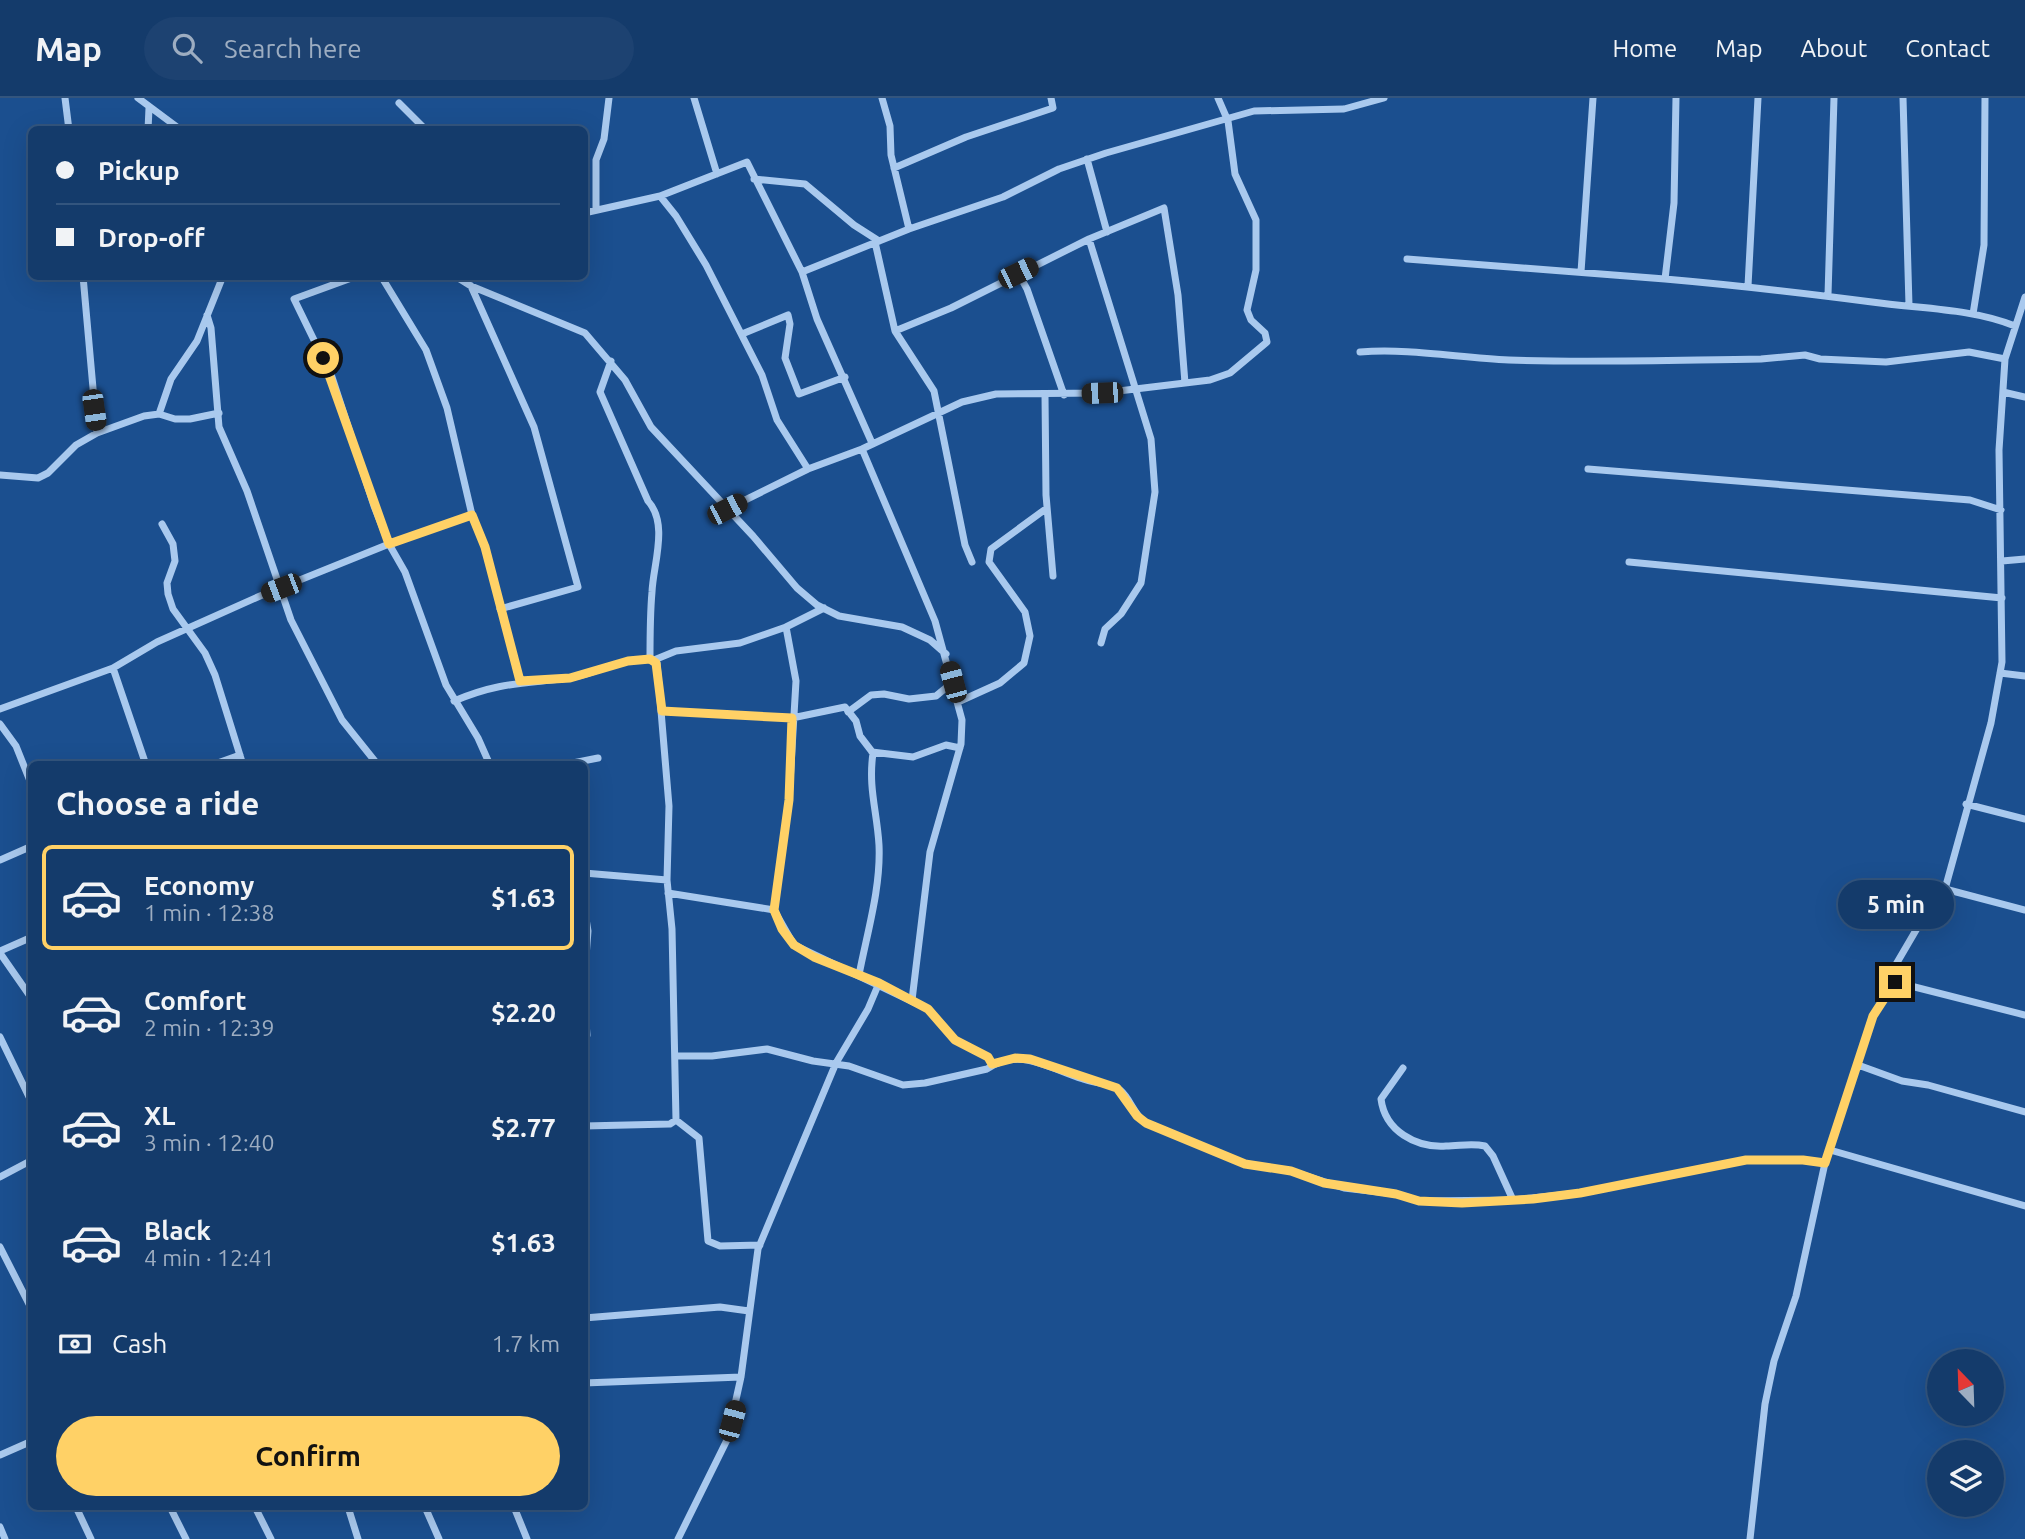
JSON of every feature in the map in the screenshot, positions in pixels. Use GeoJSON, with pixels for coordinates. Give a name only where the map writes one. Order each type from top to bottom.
{"type":"FeatureCollection","features":[{"type":"Feature","properties":{"kind":"street"},"geometry":{"type":"LineString","coordinates":[[65,98],[68,126]]}},
{"type":"Feature","properties":{"kind":"street"},"geometry":{"type":"LineString","coordinates":[[138,98],[175,126]]}},
{"type":"Feature","properties":{"kind":"street"},"geometry":{"type":"LineString","coordinates":[[596,210],[596,160],[604,139],[609,98]]}},
{"type":"Feature","properties":{"kind":"street"},"geometry":{"type":"LineString","coordinates":[[694,98],[717,174]]}},
{"type":"Feature","properties":{"kind":"street"},"geometry":{"type":"LineString","coordinates":[[882,98],[890,126],[894,168],[909,229]]}},
{"type":"Feature","properties":{"kind":"street"},"geometry":{"type":"LineString","coordinates":[[894,168],[975,134],[1053,108],[1051,98]]}},
{"type":"Feature","properties":{"kind":"street"},"geometry":{"type":"LineString","coordinates":[[727,509],[808,469],[939,415],[962,401],[978,397],[1064,395],[1185,383],[1230,373],[1267,342],[1265,333],[1251,320],[1247,310],[1256,270],[1256,220],[1235,174],[1228,121],[1218,98]]}},
{"type":"Feature","properties":{"kind":"street"},"geometry":{"type":"LineString","coordinates":[[802,272],[909,229],[1003,197],[1059,169],[1087,159],[1228,121],[1254,111],[1344,109],[1384,98]]}},
{"type":"Feature","properties":{"kind":"street"},"geometry":{"type":"LineString","coordinates":[[1581,272],[1593,98]]}},
{"type":"Feature","properties":{"kind":"street"},"geometry":{"type":"LineString","coordinates":[[1664,279],[1674,203],[1676,98]]}},
{"type":"Feature","properties":{"kind":"street"},"geometry":{"type":"LineString","coordinates":[[1748,286],[1758,98]]}},
{"type":"Feature","properties":{"kind":"street"},"geometry":{"type":"LineString","coordinates":[[1828,295],[1834,98]]}},
{"type":"Feature","properties":{"kind":"street"},"geometry":{"type":"LineString","coordinates":[[1903,98],[1909,305]]}},
{"type":"Feature","properties":{"kind":"street"},"geometry":{"type":"LineString","coordinates":[[1973,314],[1984,245],[1985,98]]}},
{"type":"Feature","properties":{"kind":"street"},"geometry":{"type":"LineString","coordinates":[[399,103],[422,126]]}},
{"type":"Feature","properties":{"kind":"street"},"geometry":{"type":"LineString","coordinates":[[148,126],[149,108]]}},
{"type":"Feature","properties":{"kind":"street"},"geometry":{"type":"LineString","coordinates":[[1087,159],[1107,232]]}},
{"type":"Feature","properties":{"kind":"street"},"geometry":{"type":"LineString","coordinates":[[588,212],[660,196],[747,162],[802,272],[817,319],[872,443]]}},
{"type":"Feature","properties":{"kind":"street"},"geometry":{"type":"LineString","coordinates":[[754,179],[805,184],[877,242],[895,331],[934,391],[965,545],[972,562]]}},
{"type":"Feature","properties":{"kind":"street"},"geometry":{"type":"LineString","coordinates":[[660,196],[692,240],[742,334],[777,420],[808,469]]}},
{"type":"Feature","properties":{"kind":"street"},"geometry":{"type":"LineString","coordinates":[[895,331],[951,308],[1089,239],[1164,208],[1178,295],[1185,383]]}},
{"type":"Feature","properties":{"kind":"street"},"geometry":{"type":"LineString","coordinates":[[1089,239],[1151,439],[1155,492],[1141,583],[1121,614],[1105,629],[1101,643]]}},
{"type":"Feature","properties":{"kind":"street"},"geometry":{"type":"LineString","coordinates":[[1408,258],[1748,286],[1973,314],[1995,318],[2015,326]]}},
{"type":"Feature","properties":{"kind":"street"},"geometry":{"type":"LineString","coordinates":[[1018,273],[1027,289],[1064,395]]}},
{"type":"Feature","properties":{"kind":"street"},"geometry":{"type":"LineString","coordinates":[[83,280],[97,433]]}},
{"type":"Feature","properties":{"kind":"street"},"geometry":{"type":"LineString","coordinates":[[159,414],[171,379],[197,341],[221,280]]}},
{"type":"Feature","properties":{"kind":"street"},"geometry":{"type":"LineString","coordinates":[[346,280],[295,299],[332,377],[389,544],[405,572],[454,701],[478,738],[488,761]]}},
{"type":"Feature","properties":{"kind":"street"},"geometry":{"type":"LineString","coordinates":[[383,280],[426,350],[447,408],[472,515],[520,681]]}},
{"type":"Feature","properties":{"kind":"street"},"geometry":{"type":"LineString","coordinates":[[461,280],[585,333],[611,361],[651,427],[797,588],[839,616],[902,627],[930,640],[946,654]]}},
{"type":"Feature","properties":{"kind":"street"},"geometry":{"type":"LineString","coordinates":[[471,286],[534,427],[579,587],[500,609]]}},
{"type":"Feature","properties":{"kind":"street"},"geometry":{"type":"LineString","coordinates":[[1750,1539],[1774,1361],[1796,1296],[1825,1163],[1873,1016],[1895,982],[1895,966],[1936,896],[1945,889],[1966,804],[1991,723],[2000,673],[2002,561],[1999,450],[2003,392],[2006,359],[2025,297]]}},
{"type":"Feature","properties":{"kind":"street"},"geometry":{"type":"LineString","coordinates":[[207,315],[211,328],[219,427],[247,491],[291,620],[312,666],[342,720],[375,761]]}},
{"type":"Feature","properties":{"kind":"street"},"geometry":{"type":"LineString","coordinates":[[742,334],[788,315],[790,324],[785,358],[799,394],[845,377]]}},
{"type":"Feature","properties":{"kind":"street"},"geometry":{"type":"LineString","coordinates":[[1360,352],[1382,350],[1457,358],[1550,361],[1760,359],[1805,355],[1820,359],[1886,362],[1969,352],[2006,359]]}},
{"type":"Feature","properties":{"kind":"street"},"geometry":{"type":"LineString","coordinates":[[611,361],[600,392],[648,501],[654,508],[656,524],[658,556],[652,586],[652,660],[662,711],[669,806],[667,880],[676,1056],[676,1120]]}},
{"type":"Feature","properties":{"kind":"street"},"geometry":{"type":"LineString","coordinates":[[2003,392],[2025,397]]}},
{"type":"Feature","properties":{"kind":"street"},"geometry":{"type":"LineString","coordinates":[[1045,395],[1047,508],[1053,576]]}},
{"type":"Feature","properties":{"kind":"street"},"geometry":{"type":"LineString","coordinates":[[0,475],[38,478],[48,473],[76,445],[97,433],[144,416],[159,414],[175,419],[190,419],[219,413]]}},
{"type":"Feature","properties":{"kind":"street"},"geometry":{"type":"LineString","coordinates":[[862,449],[923,590],[946,654],[962,720],[960,748],[930,852],[912,1000]]}},
{"type":"Feature","properties":{"kind":"street"},"geometry":{"type":"LineString","coordinates":[[1588,469],[1970,500],[2001,510]]}},
{"type":"Feature","properties":{"kind":"street"},"geometry":{"type":"LineString","coordinates":[[958,702],[1000,683],[1024,663],[1030,636],[1025,612],[989,562],[991,549],[1047,508]]}},
{"type":"Feature","properties":{"kind":"street"},"geometry":{"type":"LineString","coordinates":[[0,709],[113,668],[136,652],[281,588],[389,544],[472,515]]}},
{"type":"Feature","properties":{"kind":"street"},"geometry":{"type":"LineString","coordinates":[[162,524],[173,544],[175,561],[167,583],[167,594],[173,609],[205,653],[215,675],[242,761]]}},
{"type":"Feature","properties":{"kind":"street"},"geometry":{"type":"LineString","coordinates":[[2002,561],[2025,559]]}},
{"type":"Feature","properties":{"kind":"street"},"geometry":{"type":"LineString","coordinates":[[1629,562],[2002,598]]}},
{"type":"Feature","properties":{"kind":"street"},"geometry":{"type":"LineString","coordinates":[[454,701],[482,690],[520,681],[570,678],[628,661],[652,660],[676,651],[740,643],[786,627],[824,608]]}},
{"type":"Feature","properties":{"kind":"street"},"geometry":{"type":"LineString","coordinates":[[786,627],[796,681],[789,800],[774,910],[794,945],[814,957],[879,983],[928,1009],[955,1040],[988,1057],[992,1064]]}},
{"type":"Feature","properties":{"kind":"street"},"geometry":{"type":"LineString","coordinates":[[113,668],[145,761]]}},
{"type":"Feature","properties":{"kind":"street"},"geometry":{"type":"LineString","coordinates":[[2000,673],[2025,676]]}},
{"type":"Feature","properties":{"kind":"street"},"geometry":{"type":"LineString","coordinates":[[848,712],[871,695],[884,694],[909,699],[936,696],[953,682]]}},
{"type":"Feature","properties":{"kind":"street"},"geometry":{"type":"LineString","coordinates":[[662,711],[792,718],[845,707],[856,721],[860,736],[873,753]]}},
{"type":"Feature","properties":{"kind":"street"},"geometry":{"type":"LineString","coordinates":[[0,724],[16,746],[28,776]]}},
{"type":"Feature","properties":{"kind":"street"},"geometry":{"type":"LineString","coordinates":[[859,975],[878,858],[869,781],[873,753],[871,751],[913,757],[946,745],[960,748]]}},
{"type":"Feature","properties":{"kind":"street"},"geometry":{"type":"LineString","coordinates":[[223,761],[240,755]]}},
{"type":"Feature","properties":{"kind":"street"},"geometry":{"type":"LineString","coordinates":[[584,761],[598,758]]}},
{"type":"Feature","properties":{"kind":"street"},"geometry":{"type":"LineString","coordinates":[[1966,804],[2025,819]]}},
{"type":"Feature","properties":{"kind":"street"},"geometry":{"type":"LineString","coordinates":[[0,860],[28,848]]}},
{"type":"Feature","properties":{"kind":"street"},"geometry":{"type":"LineString","coordinates":[[588,873],[667,880]]}},
{"type":"Feature","properties":{"kind":"street"},"geometry":{"type":"LineString","coordinates":[[1945,889],[2025,910]]}},
{"type":"Feature","properties":{"kind":"street"},"geometry":{"type":"LineString","coordinates":[[668,893],[774,910]]}},
{"type":"Feature","properties":{"kind":"street"},"geometry":{"type":"LineString","coordinates":[[28,939],[0,952],[28,993]]}},
{"type":"Feature","properties":{"kind":"street"},"geometry":{"type":"LineString","coordinates":[[1895,982],[2025,1015]]}},
{"type":"Feature","properties":{"kind":"street"},"geometry":{"type":"LineString","coordinates":[[678,1539],[727,1440],[741,1377],[760,1245],[836,1063],[868,1009],[879,983]]}},
{"type":"Feature","properties":{"kind":"street"},"geometry":{"type":"LineString","coordinates":[[0,1037],[28,1095]]}},
{"type":"Feature","properties":{"kind":"street"},"geometry":{"type":"LineString","coordinates":[[676,1056],[767,1049],[813,1061],[836,1063],[903,1085],[987,1069],[992,1064],[1015,1058],[1030,1059],[1117,1088],[1137,1116],[1146,1123],[1245,1164],[1291,1171],[1324,1183],[1396,1194],[1419,1201],[1513,1200],[1580,1193],[1746,1160],[1803,1160],[1825,1163]]}},
{"type":"Feature","properties":{"kind":"street"},"geometry":{"type":"LineString","coordinates":[[1858,1065],[1902,1082],[1928,1085],[2025,1112]]}},
{"type":"Feature","properties":{"kind":"street"},"geometry":{"type":"LineString","coordinates":[[1403,1068],[1381,1099],[1382,1110],[1398,1131],[1403,1136],[1432,1145],[1485,1146],[1493,1156],[1513,1200]]}},
{"type":"Feature","properties":{"kind":"street"},"geometry":{"type":"LineString","coordinates":[[588,1126],[670,1124],[676,1120]]}},
{"type":"Feature","properties":{"kind":"street"},"geometry":{"type":"LineString","coordinates":[[676,1120],[699,1138],[708,1241],[720,1246],[760,1245]]}},
{"type":"Feature","properties":{"kind":"street"},"geometry":{"type":"LineString","coordinates":[[1829,1150],[2025,1206]]}},
{"type":"Feature","properties":{"kind":"street"},"geometry":{"type":"LineString","coordinates":[[0,1177],[28,1162]]}},
{"type":"Feature","properties":{"kind":"street"},"geometry":{"type":"LineString","coordinates":[[0,1247],[28,1302]]}},
{"type":"Feature","properties":{"kind":"street"},"geometry":{"type":"LineString","coordinates":[[588,1318],[720,1307],[749,1311]]}},
{"type":"Feature","properties":{"kind":"street"},"geometry":{"type":"LineString","coordinates":[[588,1383],[741,1377]]}},
{"type":"Feature","properties":{"kind":"street"},"geometry":{"type":"LineString","coordinates":[[1,1453],[28,1443]]}},
{"type":"Feature","properties":{"kind":"street"},"geometry":{"type":"LineString","coordinates":[[77,1510],[91,1539]]}},
{"type":"Feature","properties":{"kind":"street"},"geometry":{"type":"LineString","coordinates":[[172,1510],[186,1539]]}},
{"type":"Feature","properties":{"kind":"street"},"geometry":{"type":"LineString","coordinates":[[256,1510],[271,1539]]}},
{"type":"Feature","properties":{"kind":"street"},"geometry":{"type":"LineString","coordinates":[[349,1510],[358,1539]]}},
{"type":"Feature","properties":{"kind":"street"},"geometry":{"type":"LineString","coordinates":[[426,1510],[439,1539]]}},
{"type":"Feature","properties":{"kind":"street"},"geometry":{"type":"LineString","coordinates":[[515,1510],[527,1539]]}},
{"type":"Feature","properties":{"kind":"street"},"geometry":{"type":"LineString","coordinates":[[0,1527],[5,1539]]}},
{"type":"Feature","properties":{"kind":"route"},"geometry":{"type":"LineString","coordinates":[[323,358],[332,377],[389,544],[472,515],[485,547],[508,644],[520,681],[570,678],[628,661],[650,659],[656,663],[662,711],[792,718],[789,800],[774,910],[782,929],[794,945],[814,957],[879,983],[928,1009],[948,1034],[967,1048],[988,1057],[992,1064],[1008,1062],[1015,1058],[1030,1059],[1062,1069],[1076,1077],[1117,1088],[1130,1108],[1146,1123],[1214,1154],[1245,1164],[1291,1171],[1345,1188],[1396,1194],[1419,1201],[1462,1203],[1519,1201],[1580,1193],[1654,1176],[1746,1160],[1803,1160],[1825,1163],[1873,1016],[1895,982]]}}]}
